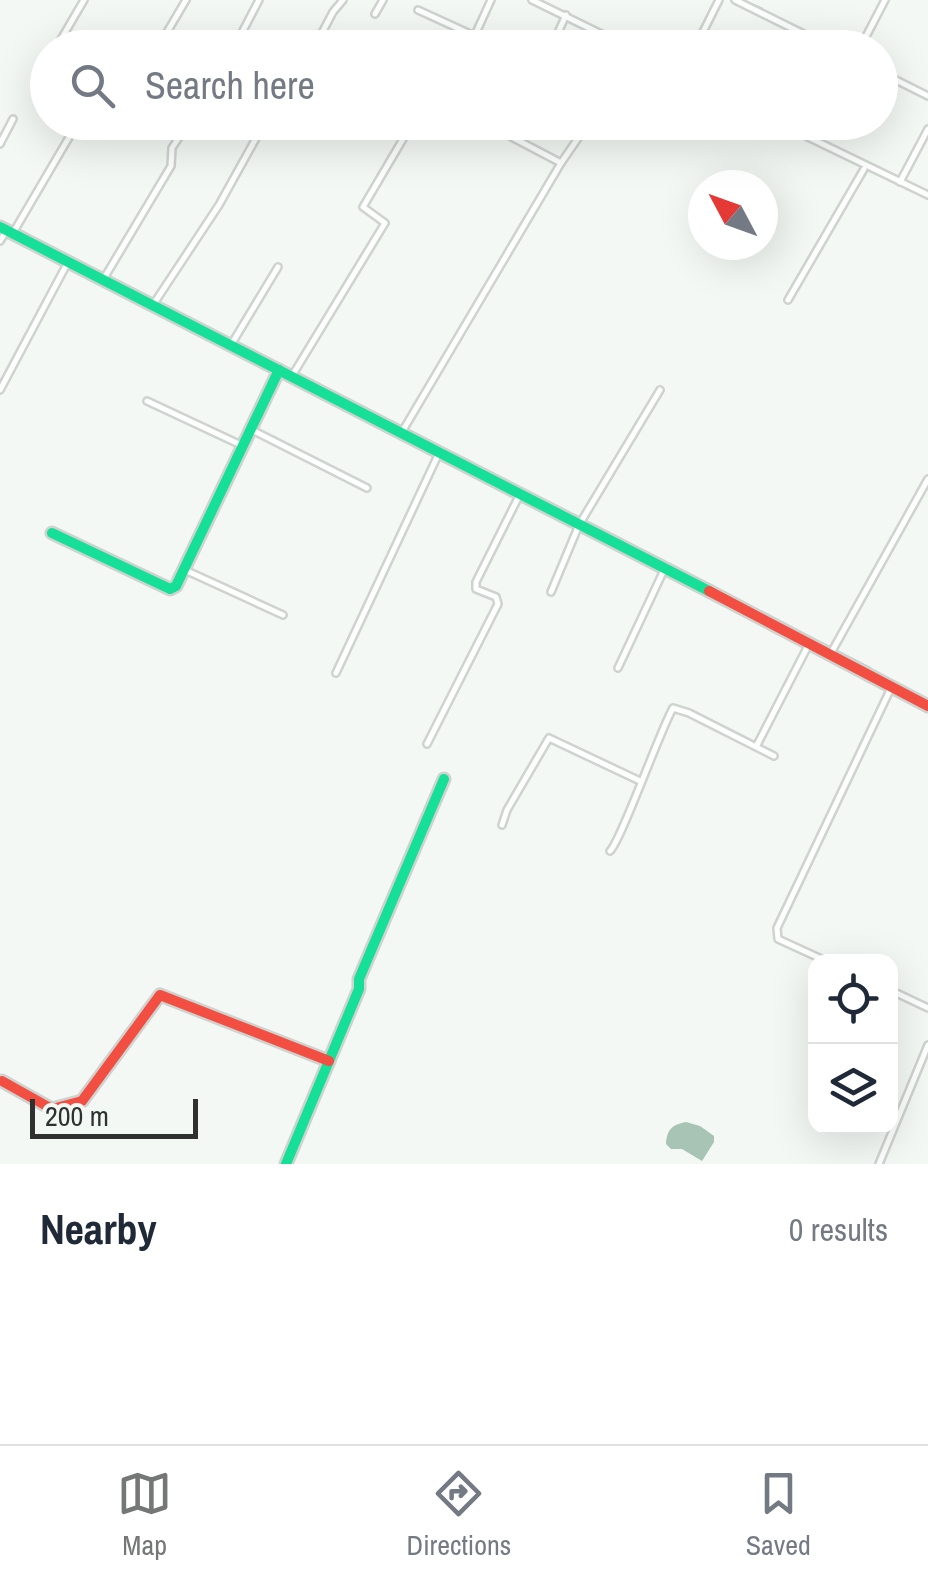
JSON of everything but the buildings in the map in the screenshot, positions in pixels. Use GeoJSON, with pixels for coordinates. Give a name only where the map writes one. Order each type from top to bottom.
{"type":"FeatureCollection","features":[{"type":"Feature","properties":{"kind":"street"},"geometry":{"type":"LineString","coordinates":[[66,30],[84,0]]}},
{"type":"Feature","properties":{"kind":"street"},"geometry":{"type":"LineString","coordinates":[[168,30],[186,0]]}},
{"type":"Feature","properties":{"kind":"street"},"geometry":{"type":"LineString","coordinates":[[243,30],[259,0]]}},
{"type":"Feature","properties":{"kind":"street"},"geometry":{"type":"LineString","coordinates":[[324,30],[343,0]]}},
{"type":"Feature","properties":{"kind":"street"},"geometry":{"type":"LineString","coordinates":[[374,14],[383,0]]}},
{"type":"Feature","properties":{"kind":"street"},"geometry":{"type":"LineString","coordinates":[[477,30],[491,0]]}},
{"type":"Feature","properties":{"kind":"street"},"geometry":{"type":"LineString","coordinates":[[532,0],[595,30]]}},
{"type":"Feature","properties":{"kind":"street"},"geometry":{"type":"LineString","coordinates":[[704,30],[719,0]]}},
{"type":"Feature","properties":{"kind":"street"},"geometry":{"type":"LineString","coordinates":[[735,0],[796,30]]}},
{"type":"Feature","properties":{"kind":"street"},"geometry":{"type":"LineString","coordinates":[[869,30],[885,0]]}},
{"type":"Feature","properties":{"kind":"street"},"geometry":{"type":"LineString","coordinates":[[418,10],[466,30]]}},
{"type":"Feature","properties":{"kind":"street"},"geometry":{"type":"LineString","coordinates":[[559,30],[566,15]]}},
{"type":"Feature","properties":{"kind":"street"},"geometry":{"type":"LineString","coordinates":[[898,81],[928,96]]}},
{"type":"Feature","properties":{"kind":"street"},"geometry":{"type":"LineString","coordinates":[[0,144],[13,119]]}},
{"type":"Feature","properties":{"kind":"street"},"geometry":{"type":"LineString","coordinates":[[900,182],[928,129]]}},
{"type":"Feature","properties":{"kind":"street"},"geometry":{"type":"LineString","coordinates":[[0,242],[66,140]]}},
{"type":"Feature","properties":{"kind":"street"},"geometry":{"type":"LineString","coordinates":[[103,280],[171,166],[172,148],[177,140]]}},
{"type":"Feature","properties":{"kind":"street"},"geometry":{"type":"LineString","coordinates":[[153,305],[219,206],[255,140]]}},
{"type":"Feature","properties":{"kind":"street"},"geometry":{"type":"LineString","coordinates":[[292,376],[386,222],[363,207],[402,140]]}},
{"type":"Feature","properties":{"kind":"street"},"geometry":{"type":"LineString","coordinates":[[517,140],[561,163]]}},
{"type":"Feature","properties":{"kind":"street"},"geometry":{"type":"LineString","coordinates":[[402,432],[577,140]]}},
{"type":"Feature","properties":{"kind":"street"},"geometry":{"type":"LineString","coordinates":[[811,140],[928,196]]}},
{"type":"Feature","properties":{"kind":"street"},"geometry":{"type":"LineString","coordinates":[[788,300],[865,168]]}},
{"type":"Feature","properties":{"kind":"street"},"geometry":{"type":"LineString","coordinates":[[6,230],[70,259],[103,280],[521,492],[928,706]]}},
{"type":"Feature","properties":{"kind":"street"},"geometry":{"type":"LineString","coordinates":[[0,390],[70,259]]}},
{"type":"Feature","properties":{"kind":"street"},"geometry":{"type":"LineString","coordinates":[[231,345],[278,266]]}},
{"type":"Feature","properties":{"kind":"street"},"geometry":{"type":"LineString","coordinates":[[52,533],[170,589],[179,583],[279,370]]}},
{"type":"Feature","properties":{"kind":"street"},"geometry":{"type":"LineString","coordinates":[[551,592],[580,525],[660,390]]}},
{"type":"Feature","properties":{"kind":"street"},"geometry":{"type":"LineString","coordinates":[[147,401],[241,445]]}},
{"type":"Feature","properties":{"kind":"street"},"geometry":{"type":"LineString","coordinates":[[249,428],[367,488]]}},
{"type":"Feature","properties":{"kind":"street"},"geometry":{"type":"LineString","coordinates":[[336,673],[439,453]]}},
{"type":"Feature","properties":{"kind":"street"},"geometry":{"type":"LineString","coordinates":[[831,653],[928,479]]}},
{"type":"Feature","properties":{"kind":"street"},"geometry":{"type":"LineString","coordinates":[[426,744],[498,604],[496,597],[476,588],[476,582],[521,492]]}},
{"type":"Feature","properties":{"kind":"street"},"geometry":{"type":"LineString","coordinates":[[185,570],[283,615]]}},
{"type":"Feature","properties":{"kind":"street"},"geometry":{"type":"LineString","coordinates":[[618,668],[664,570]]}},
{"type":"Feature","properties":{"kind":"street"},"geometry":{"type":"LineString","coordinates":[[757,745],[810,642]]}},
{"type":"Feature","properties":{"kind":"street"},"geometry":{"type":"LineString","coordinates":[[811,954],[778,939],[777,928],[891,688]]}},
{"type":"Feature","properties":{"kind":"street"},"geometry":{"type":"LineString","coordinates":[[610,851],[618,841],[673,708],[774,756]]}},
{"type":"Feature","properties":{"kind":"street"},"geometry":{"type":"LineString","coordinates":[[502,824],[506,810],[549,738],[640,781]]}},
{"type":"Feature","properties":{"kind":"street"},"geometry":{"type":"LineString","coordinates":[[286,1164],[360,989],[358,979],[444,779]]}},
{"type":"Feature","properties":{"kind":"street"},"geometry":{"type":"LineString","coordinates":[[898,994],[928,1008]]}},
{"type":"Feature","properties":{"kind":"street"},"geometry":{"type":"LineString","coordinates":[[2,1081],[52,1109],[82,1102],[160,995],[329,1061]]}},
{"type":"Feature","properties":{"kind":"street"},"geometry":{"type":"LineString","coordinates":[[879,1164],[928,1045]]}},
{"type":"Feature","properties":{"kind":"shaded area"},"geometry":{"type":"Polygon","coordinates":[[[686,1122],[714,1136],[702,1161],[666,1144],[671,1129],[686,1122]]]}},
{"type":"Feature","properties":{"kind":"waterway"},"geometry":{"type":"LineString","coordinates":[[538,0],[598,30]]}},
{"type":"Feature","properties":{"kind":"waterway"},"geometry":{"type":"LineString","coordinates":[[741,0],[762,9]]}},
{"type":"Feature","properties":{"kind":"waterway"},"geometry":{"type":"LineString","coordinates":[[735,3],[759,15]]}},
{"type":"Feature","properties":{"kind":"waterway"},"geometry":{"type":"LineString","coordinates":[[701,30],[710,14]]}},
{"type":"Feature","properties":{"kind":"waterway"},"geometry":{"type":"LineString","coordinates":[[585,522],[870,668]]}},
{"type":"Feature","properties":{"kind":"traffic: fast"},"geometry":{"type":"LineString","coordinates":[[0,227],[709,591]]}},
{"type":"Feature","properties":{"kind":"traffic: fast"},"geometry":{"type":"LineString","coordinates":[[52,533],[170,589],[176,586],[279,370]]}},
{"type":"Feature","properties":{"kind":"traffic: fast"},"geometry":{"type":"LineString","coordinates":[[286,1164],[444,779]]}},
{"type":"Feature","properties":{"kind":"traffic: jam"},"geometry":{"type":"LineString","coordinates":[[709,591],[928,706]]}},
{"type":"Feature","properties":{"kind":"traffic: jam"},"geometry":{"type":"LineString","coordinates":[[2,1081],[52,1109],[82,1101],[160,995],[329,1061]]}}]}
